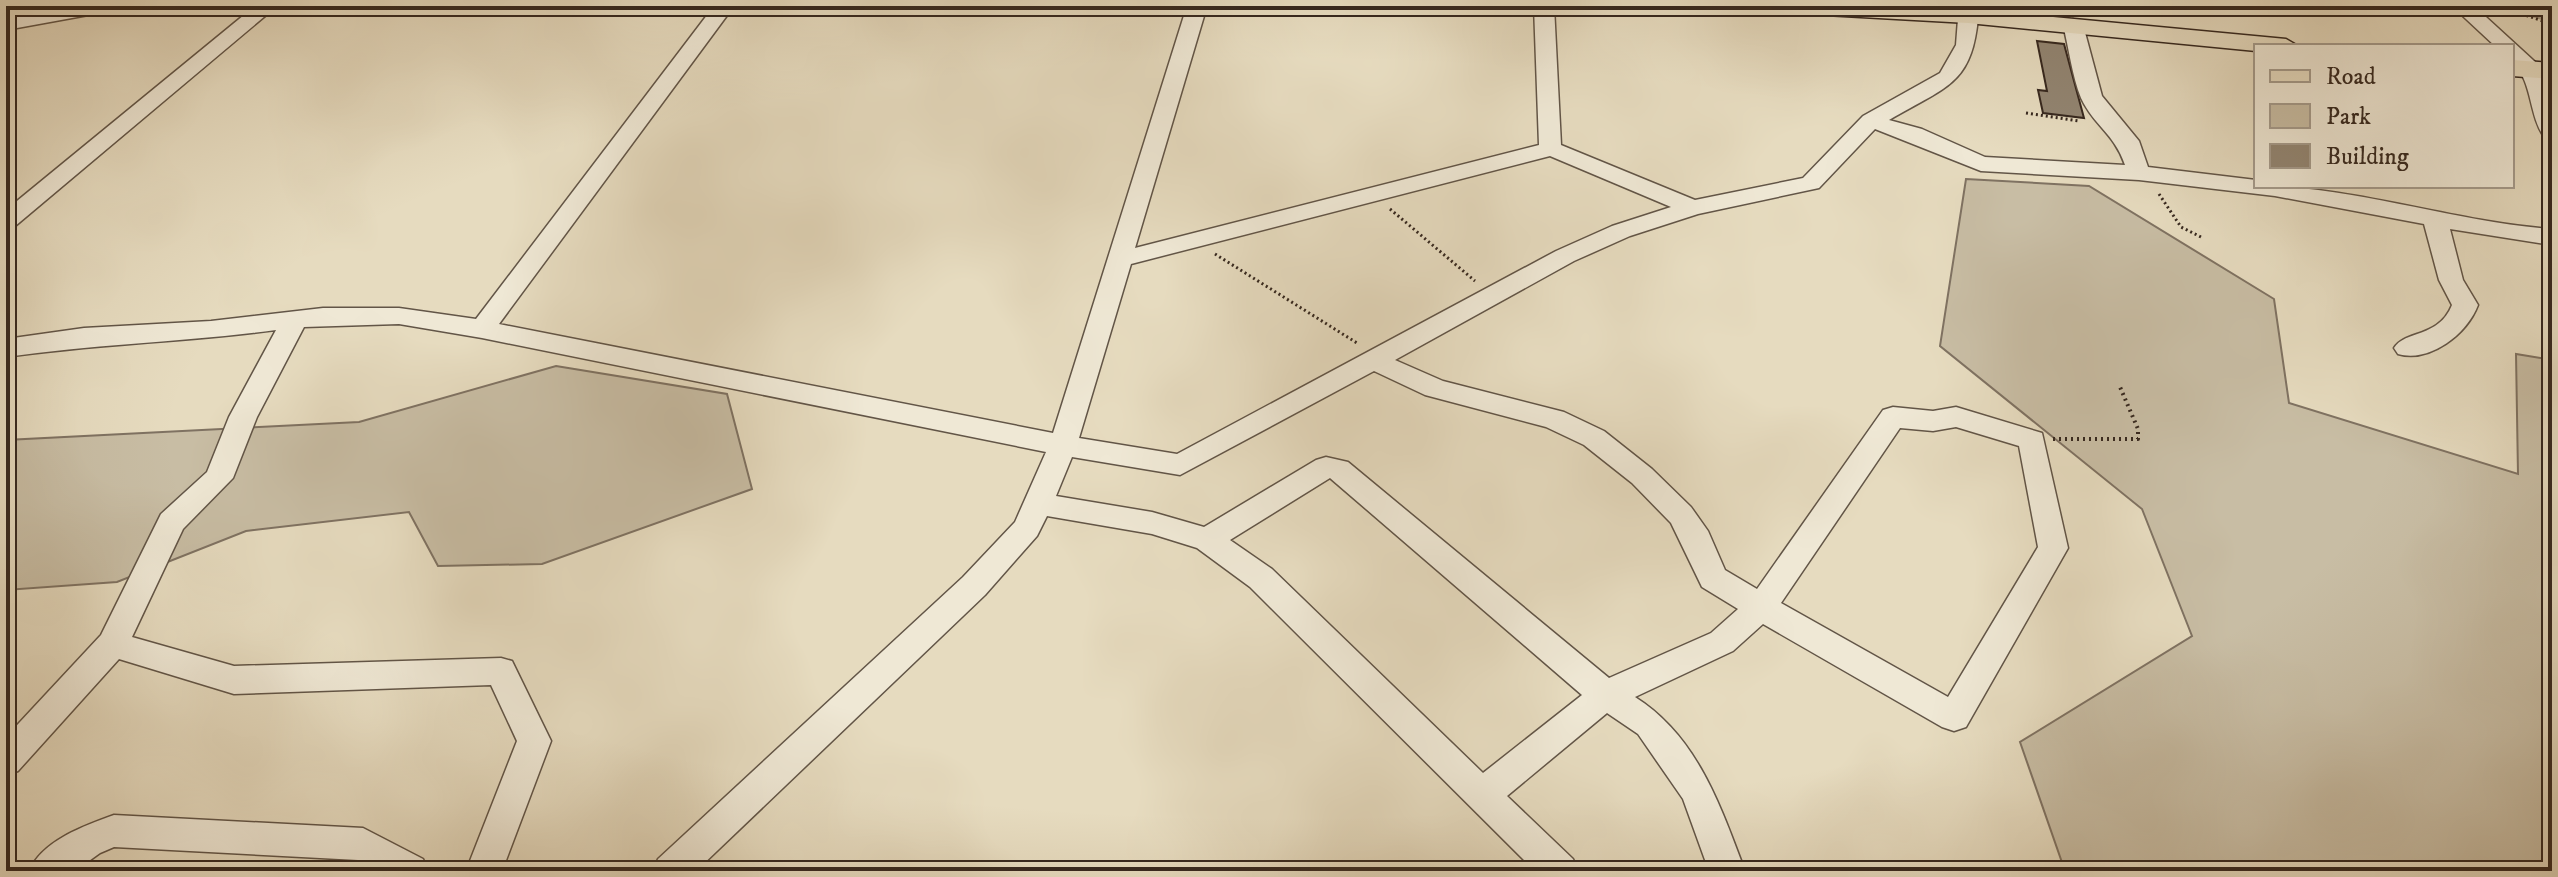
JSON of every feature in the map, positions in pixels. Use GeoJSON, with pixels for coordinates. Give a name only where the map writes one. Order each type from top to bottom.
{"type":"FeatureCollection","features":[{"type":"Feature","properties":{"kind":"main road"},"geometry":{"type":"LineString","coordinates":[[1789,6],[1969,11],[2073,25],[2266,44]]}},
{"type":"Feature","properties":{"kind":"street"},"geometry":{"type":"LineString","coordinates":[[6,24],[105,6]]}},
{"type":"Feature","properties":{"kind":"street"},"geometry":{"type":"LineString","coordinates":[[6,222],[267,6]]}},
{"type":"Feature","properties":{"kind":"street"},"geometry":{"type":"LineString","coordinates":[[482,329],[724,6]]}},
{"type":"Feature","properties":{"kind":"street"},"geometry":{"type":"LineString","coordinates":[[671,871],[974,586],[1027,528],[1063,445],[1197,6]]}},
{"type":"Feature","properties":{"kind":"street"},"geometry":{"type":"LineString","coordinates":[[1544,6],[1550,149]]}},
{"type":"Feature","properties":{"kind":"street"},"geometry":{"type":"LineString","coordinates":[[2462,6],[2505,44]]}},
{"type":"Feature","properties":{"kind":"street"},"geometry":{"type":"LineString","coordinates":[[6,348],[84,337],[365,315],[482,329],[1063,445],[1180,465],[1565,256],[1621,231],[1693,208],[1811,183],[1871,121],[1948,77],[1966,45],[1969,11]]}},
{"type":"Feature","properties":{"kind":"street"},"geometry":{"type":"LineString","coordinates":[[2073,25],[2091,96],[2128,141],[2142,174]]}},
{"type":"Feature","properties":{"kind":"street"},"geometry":{"type":"LineString","coordinates":[[2514,53],[2532,70],[2545,120],[2552,132]]}},
{"type":"Feature","properties":{"kind":"street"},"geometry":{"type":"LineString","coordinates":[[1871,121],[1914,134],[1981,164],[2142,174],[2254,187]]}},
{"type":"Feature","properties":{"kind":"street"},"geometry":{"type":"LineString","coordinates":[[1121,259],[1550,149],[1569,153],[1693,208]]}},
{"type":"Feature","properties":{"kind":"street"},"geometry":{"type":"LineString","coordinates":[[2266,188],[2365,196],[2435,219],[2514,234],[2552,237]]}},
{"type":"Feature","properties":{"kind":"street"},"geometry":{"type":"LineString","coordinates":[[2407,348],[2422,344],[2451,328],[2465,305],[2451,280],[2435,219]]}},
{"type":"Feature","properties":{"kind":"street"},"geometry":{"type":"LineString","coordinates":[[6,760],[113,644],[130,616],[171,522],[219,478],[243,417],[294,321]]}},
{"type":"Feature","properties":{"kind":"street"},"geometry":{"type":"LineString","coordinates":[[1377,359],[1435,388],[1554,419],[1594,438],[1642,476],[1681,515],[1693,531],[1713,578],[1761,607],[1954,717],[2053,548],[2032,440],[1956,417],[1933,421],[1893,417],[1761,607],[1722,642],[1606,695],[1482,795]]}},
{"type":"Feature","properties":{"kind":"street"},"geometry":{"type":"LineString","coordinates":[[1207,539],[1326,467],[1338,469],[1606,695],[1650,724],[1698,792],[1727,871]]}},
{"type":"Feature","properties":{"kind":"street"},"geometry":{"type":"LineString","coordinates":[[1040,504],[1152,523],[1207,539],[1261,578],[1560,871]]}},
{"type":"Feature","properties":{"kind":"street"},"geometry":{"type":"LineString","coordinates":[[113,644],[234,680],[501,671],[534,741],[484,871]]}},
{"type":"Feature","properties":{"kind":"street"},"geometry":{"type":"LineString","coordinates":[[47,871],[87,841],[114,831],[363,844],[410,871]]}},
{"type":"Feature","properties":{"kind":"path"},"geometry":{"type":"LineString","coordinates":[[2498,6],[2552,24]]}},
{"type":"Feature","properties":{"kind":"path"},"geometry":{"type":"LineString","coordinates":[[2026,113],[2111,124]]}},
{"type":"Feature","properties":{"kind":"path"},"geometry":{"type":"LineString","coordinates":[[2142,174],[2181,227],[2201,237]]}},
{"type":"Feature","properties":{"kind":"path"},"geometry":{"type":"LineString","coordinates":[[1373,194],[1492,296]]}},
{"type":"Feature","properties":{"kind":"path"},"geometry":{"type":"LineString","coordinates":[[1192,241],[1377,359]]}},
{"type":"Feature","properties":{"kind":"path"},"geometry":{"type":"LineString","coordinates":[[2032,440],[2138,439],[2138,429],[2120,387]]}},
{"type":"Feature","properties":{"kind":"green space"},"geometry":{"type":"Polygon","coordinates":[[[1966,179],[2089,186],[2274,299],[2289,403],[2518,474],[2516,354],[2552,360],[2552,871],[2065,871],[2020,742],[2192,636],[2142,509],[1940,346],[1966,179]]]}},
{"type":"Feature","properties":{"kind":"green space"},"geometry":{"type":"Polygon","coordinates":[[[556,366],[727,394],[752,489],[542,564],[438,566],[409,512],[246,531],[117,582],[6,590],[6,440],[359,422],[556,366]]]}},
{"type":"Feature","properties":{"kind":"building"},"geometry":{"type":"Polygon","coordinates":[[[2037,41],[2064,44],[2084,118],[2043,113],[2038,90],[2047,91],[2037,41]]]}},
{"type":"Feature","properties":{"kind":"waterway"},"geometry":{"type":"LineString","coordinates":[[2529,6],[2552,14]]}}]}
